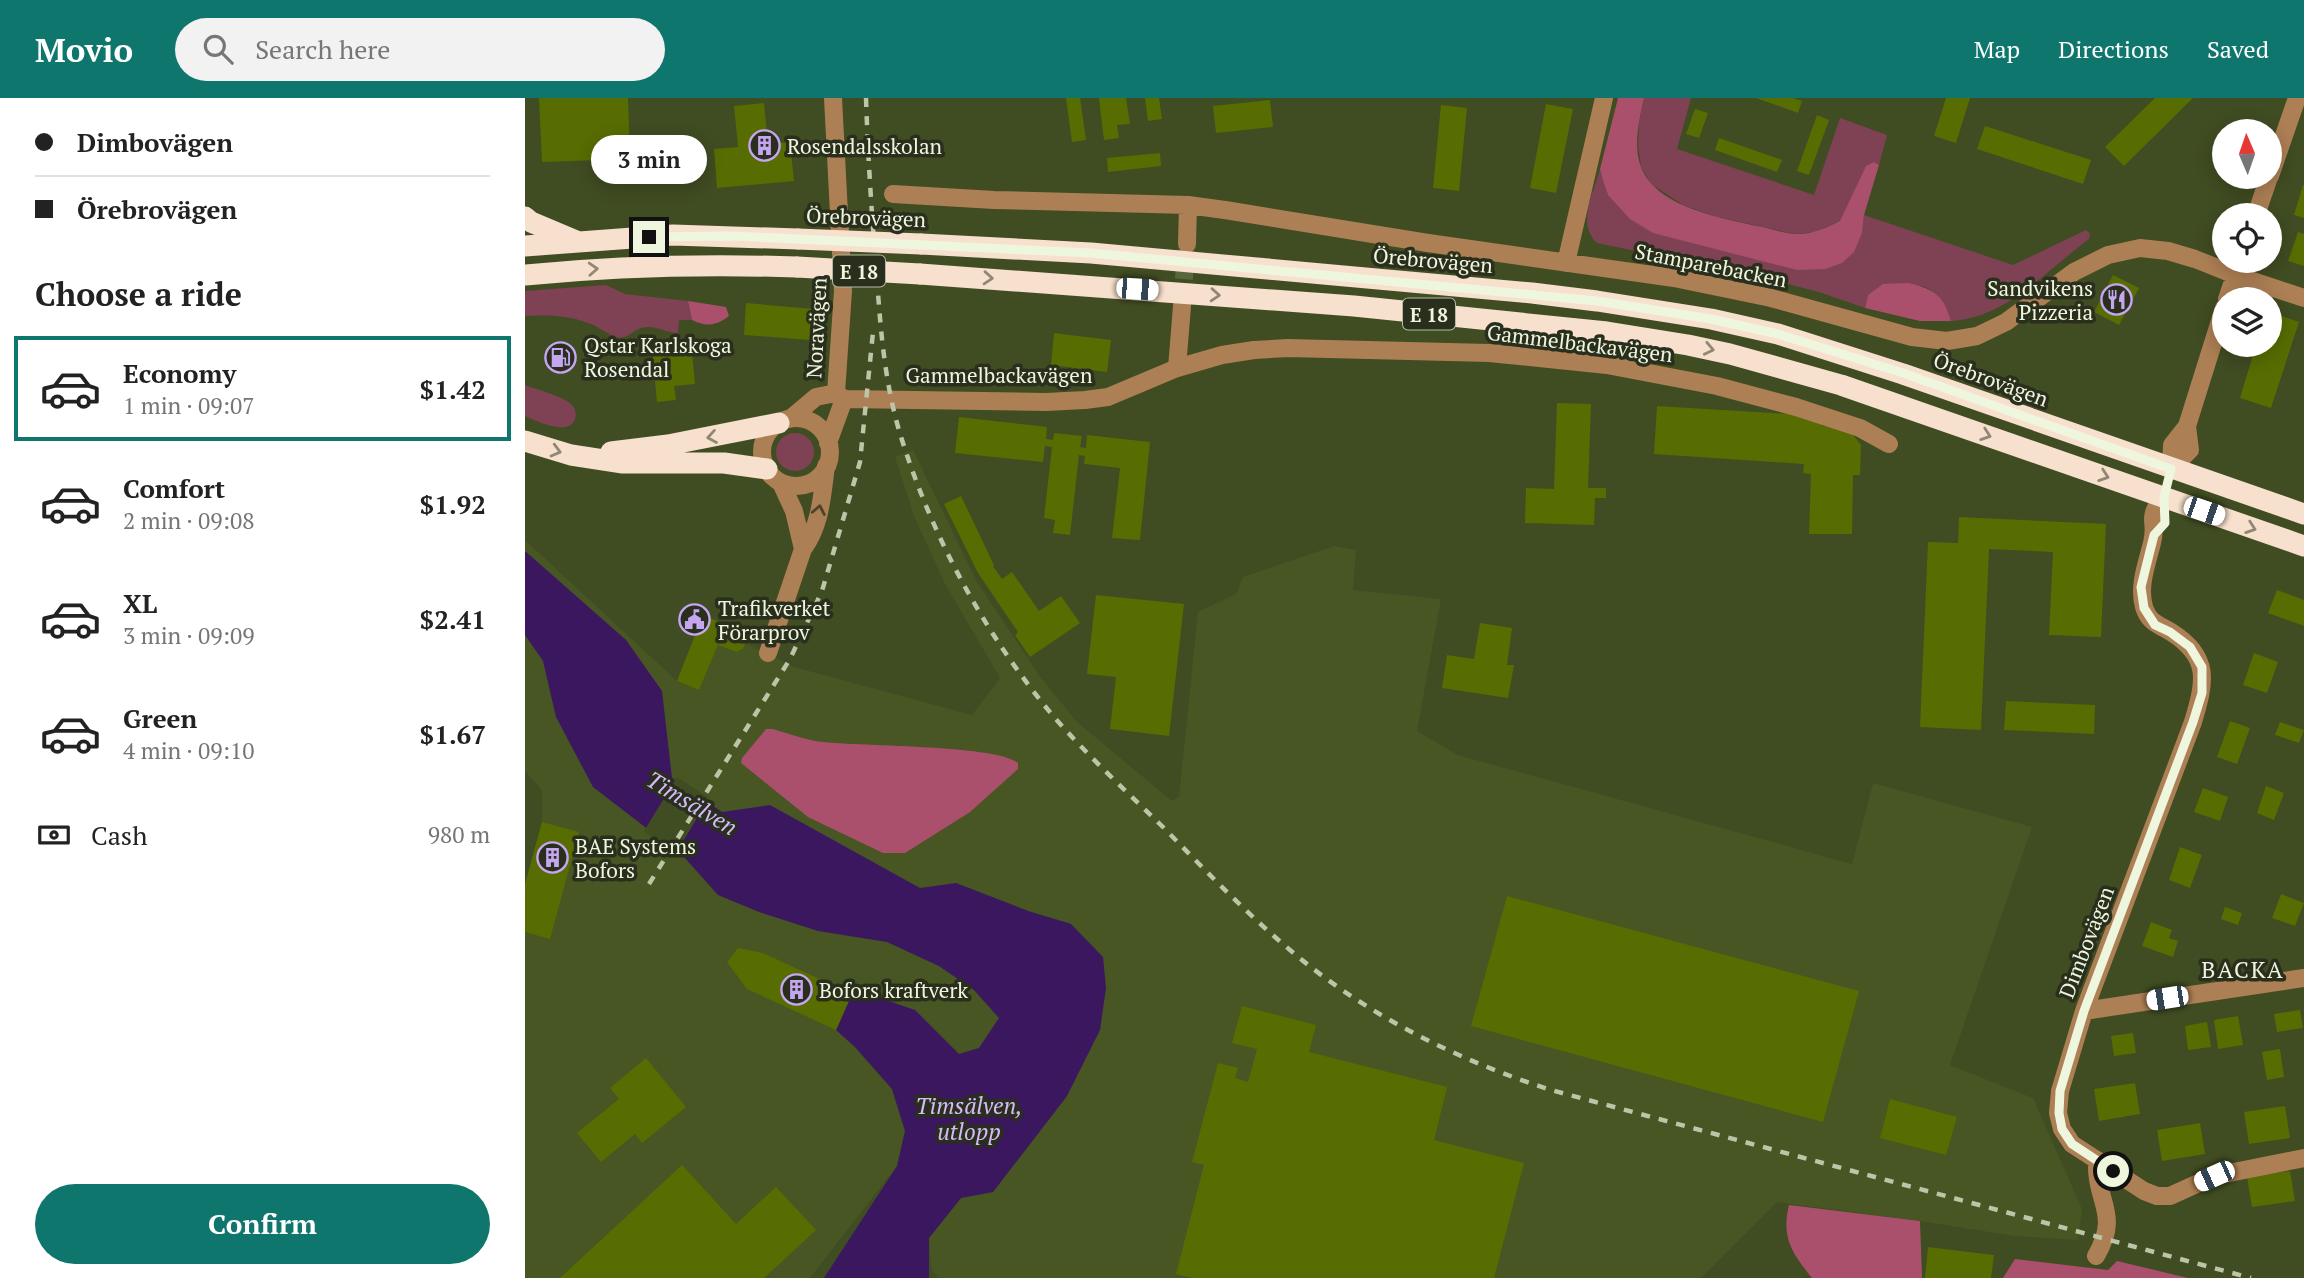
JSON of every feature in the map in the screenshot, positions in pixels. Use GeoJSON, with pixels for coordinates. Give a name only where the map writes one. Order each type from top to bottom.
{"type":"FeatureCollection","features":[{"type":"Feature","properties":{"kind":"highway"},"geometry":{"type":"LineString","coordinates":[[525,217],[578,242]]}},
{"type":"Feature","properties":{"kind":"highway","name":"Örebrovägen"},"geometry":{"type":"LineString","coordinates":[[525,246],[673,235],[921,244],[1091,253],[1597,301],[1711,319],[1778,334],[1845,354],[2304,514]]}},
{"type":"Feature","properties":{"kind":"highway","name":"E 18"},"geometry":{"type":"LineString","coordinates":[[525,275],[719,264],[920,274],[1354,306],[1559,327],[1688,345],[1779,366],[1841,384],[2304,546]]}},
{"type":"Feature","properties":{"kind":"highway"},"geometry":{"type":"LineString","coordinates":[[588,456],[689,441],[785,421]]}},
{"type":"Feature","properties":{"kind":"highway"},"geometry":{"type":"LineString","coordinates":[[525,441],[571,455],[623,463],[724,463],[774,476]]}},
{"type":"Feature","properties":{"kind":"highway"},"geometry":{"type":"LineString","coordinates":[[2164,497],[2171,469]]}},
{"type":"Feature","properties":{"kind":"street","name":"Noravägen"},"geometry":{"type":"LineString","coordinates":[[828,443],[840,396],[843,291],[833,98]]}},
{"type":"Feature","properties":{"kind":"street"},"geometry":{"type":"LineString","coordinates":[[1566,263],[1604,98]]}},
{"type":"Feature","properties":{"kind":"street"},"geometry":{"type":"LineString","coordinates":[[2282,141],[2297,98]]}},
{"type":"Feature","properties":{"kind":"street","name":"Stamparebacken"},"geometry":{"type":"LineString","coordinates":[[893,194],[993,200],[1188,205],[1698,283],[1771,298],[1912,337],[1947,341],[1977,336],[2006,322],[2074,272],[2108,255],[2140,248],[2168,251],[2212,263]]}},
{"type":"Feature","properties":{"kind":"street"},"geometry":{"type":"LineString","coordinates":[[1187,244],[1188,205]]}},
{"type":"Feature","properties":{"kind":"street","name":"Stamparebacken"},"geometry":{"type":"LineString","coordinates":[[2249,273],[2304,298]]}},
{"type":"Feature","properties":{"kind":"street"},"geometry":{"type":"LineString","coordinates":[[1177,368],[1182,306]]}},
{"type":"Feature","properties":{"kind":"street"},"geometry":{"type":"LineString","coordinates":[[2171,469],[2190,450],[2187,426],[2212,346]]}},
{"type":"Feature","properties":{"kind":"street","name":"Gammelbackavägen"},"geometry":{"type":"LineString","coordinates":[[840,396],[1046,402],[1085,400],[1108,397],[1177,368],[1221,355],[1254,350],[1288,348],[1419,351],[1551,358],[1607,365],[1717,386],[1796,407],[1860,428],[1889,444]]}},
{"type":"Feature","properties":{"kind":"street","name":"Noravägen"},"geometry":{"type":"LineString","coordinates":[[785,421],[816,397],[840,396]]}},
{"type":"Feature","properties":{"kind":"street"},"geometry":{"type":"LineString","coordinates":[[768,653],[803,550],[813,537],[829,454],[823,432],[814,424],[808,421],[785,421],[770,430],[762,446],[762,458],[794,511],[803,550]]}},
{"type":"Feature","properties":{"kind":"street"},"geometry":{"type":"LineString","coordinates":[[774,476],[803,485],[814,480],[826,466]]}},
{"type":"Feature","properties":{"kind":"street","name":"Dimbovägen"},"geometry":{"type":"LineString","coordinates":[[2164,497],[2151,519],[2154,535],[2141,587],[2144,608],[2155,625],[2190,647],[2202,667],[2202,693],[2084,1011],[2060,1091],[2059,1113],[2062,1129],[2072,1144],[2144,1191],[2157,1196],[2170,1196],[2214,1176],[2304,1158]]}},
{"type":"Feature","properties":{"kind":"street"},"geometry":{"type":"LineString","coordinates":[[2084,1011],[2304,978]]}},
{"type":"Feature","properties":{"kind":"street"},"geometry":{"type":"LineString","coordinates":[[2096,1256],[2109,1224],[2108,1211],[2096,1180],[2097,1160]]}},
{"type":"Feature","properties":{"kind":"shaded area"},"geometry":{"type":"Polygon","coordinates":[[[1618,98],[1644,98],[1637,150],[1641,167],[1649,181],[1675,201],[1726,219],[1789,233],[1818,231],[1840,221],[1866,166],[1874,162],[1879,165],[1864,215],[1862,233],[1854,252],[1842,263],[1825,269],[1797,270],[1653,233],[1630,219],[1608,195],[1600,169],[1618,98]]]}},
{"type":"Feature","properties":{"kind":"shaded area"},"geometry":{"type":"Polygon","coordinates":[[[1644,98],[1691,98],[1677,149],[1814,195],[1840,118],[1887,135],[1879,165],[1874,162],[1840,221],[1815,232],[1794,234],[1714,216],[1683,205],[1651,184],[1641,167],[1638,145],[1644,98]]]}},
{"type":"Feature","properties":{"kind":"shaded area"},"geometry":{"type":"Polygon","coordinates":[[[1600,169],[1608,195],[1797,270],[1862,233],[1864,215],[2013,265],[2086,230],[2090,234],[2089,239],[2042,278],[2008,302],[1990,312],[1951,321],[1937,295],[1928,288],[1919,286],[1908,285],[1868,295],[1865,308],[1766,278],[1597,243],[1591,235],[1587,217],[1600,169]]]}},
{"type":"Feature","properties":{"kind":"shaded area"},"geometry":{"type":"Polygon","coordinates":[[[1909,283],[1926,288],[1937,295],[1945,305],[1951,321],[1920,321],[1865,308],[1868,295],[1883,284],[1909,283]]]}},
{"type":"Feature","properties":{"kind":"shaded area"},"geometry":{"type":"Polygon","coordinates":[[[606,285],[625,294],[688,301],[692,320],[679,320],[678,333],[646,327],[620,338],[574,319],[525,316],[525,291],[606,285]]]}},
{"type":"Feature","properties":{"kind":"shaded area"},"geometry":{"type":"Polygon","coordinates":[[[688,301],[726,307],[729,316],[711,324],[697,322],[692,320],[688,301]]]}},
{"type":"Feature","properties":{"kind":"shaded area"},"geometry":{"type":"Polygon","coordinates":[[[525,385],[571,404],[576,415],[572,424],[566,427],[552,426],[525,416],[525,385]]]}},
{"type":"Feature","properties":{"kind":"shaded area"},"geometry":{"type":"Polygon","coordinates":[[[795,433],[809,438],[814,452],[809,466],[795,471],[781,466],[776,452],[781,438],[795,433]]]}},
{"type":"Feature","properties":{"kind":"shaded area"},"geometry":{"type":"Polygon","coordinates":[[[913,450],[977,582],[1041,678],[1077,722],[1172,801],[1179,797],[1198,612],[1236,594],[1243,577],[1334,546],[1356,550],[1353,590],[1441,599],[1417,731],[1458,755],[1852,864],[1873,783],[2032,827],[1950,1065],[2033,1098],[2082,1209],[2078,1240],[2014,1236],[1777,1202],[1701,1278],[938,1278],[931,1268],[929,1238],[961,1198],[993,1192],[1067,1096],[1071,924],[1028,911],[956,883],[887,942],[939,966],[974,990],[999,1018],[979,1048],[959,1054],[915,1010],[836,1030],[892,1089],[905,1131],[897,1166],[810,1278],[525,1278],[525,884],[542,822],[542,790],[525,771],[525,540],[677,681],[699,690],[718,645],[736,652],[743,649],[745,643],[794,667],[972,715],[1000,678],[945,584],[914,516],[895,457],[913,450]]]}},
{"type":"Feature","properties":{"kind":"shaded area"},"geometry":{"type":"Polygon","coordinates":[[[766,729],[815,741],[982,752],[1018,763],[1018,769],[970,812],[905,853],[883,853],[808,817],[741,763],[742,758],[766,729]]]}},
{"type":"Feature","properties":{"kind":"shaded area"},"geometry":{"type":"Polygon","coordinates":[[[1789,1205],[1920,1221],[1922,1278],[1812,1278],[1794,1253],[1787,1236],[1789,1205]]]}},
{"type":"Feature","properties":{"kind":"shaded area"},"geometry":{"type":"Polygon","coordinates":[[[2015,1259],[2108,1270],[2117,1261],[2188,1278],[2003,1278],[2015,1259]]]}},
{"type":"Feature","properties":{"kind":"water"},"geometry":{"type":"Polygon","coordinates":[[[525,551],[626,640],[662,691],[672,778],[722,812],[770,805],[920,888],[956,883],[1028,911],[1071,924],[1103,957],[1106,988],[1100,1030],[1067,1096],[993,1192],[961,1198],[929,1238],[929,1278],[824,1278],[897,1166],[905,1131],[892,1089],[836,1030],[852,994],[859,991],[915,1010],[959,1054],[979,1048],[999,1018],[974,990],[939,966],[887,942],[818,931],[759,912],[718,895],[684,857],[593,787],[556,717],[543,661],[525,635],[525,551]]]}},
{"type":"Feature","properties":{"kind":"pier"},"geometry":{"type":"Polygon","coordinates":[[[677,777],[709,798],[675,855],[644,831],[677,777]]]}},
{"type":"Feature","properties":{"kind":"building"},"geometry":{"type":"Polygon","coordinates":[[[539,98],[628,98],[630,159],[542,162],[539,98]]]}},
{"type":"Feature","properties":{"kind":"building"},"geometry":{"type":"Polygon","coordinates":[[[1066,98],[1080,98],[1086,140],[1072,142],[1066,98]]]}},
{"type":"Feature","properties":{"kind":"building"},"geometry":{"type":"Polygon","coordinates":[[[1099,98],[1126,98],[1130,124],[1117,125],[1119,138],[1104,140],[1099,98]]]}},
{"type":"Feature","properties":{"kind":"building"},"geometry":{"type":"Polygon","coordinates":[[[1145,98],[1159,98],[1162,119],[1148,121],[1145,98]]]}},
{"type":"Feature","properties":{"kind":"building"},"geometry":{"type":"Polygon","coordinates":[[[1756,98],[1793,98],[1802,101],[1798,113],[1756,98]]]}},
{"type":"Feature","properties":{"kind":"building"},"geometry":{"type":"Polygon","coordinates":[[[1946,98],[1970,98],[1956,143],[1934,136],[1946,98]]]}},
{"type":"Feature","properties":{"kind":"building"},"geometry":{"type":"Polygon","coordinates":[[[2155,98],[2193,98],[2124,166],[2105,147],[2155,98]]]}},
{"type":"Feature","properties":{"kind":"building"},"geometry":{"type":"Polygon","coordinates":[[[1270,100],[1273,127],[1216,133],[1213,106],[1270,100]]]}},
{"type":"Feature","properties":{"kind":"building","name":"Rosendalsskolan"},"geometry":{"type":"Polygon","coordinates":[[[764,103],[768,144],[790,142],[794,181],[717,188],[714,149],[738,147],[734,106],[764,103]]]}},
{"type":"Feature","properties":{"kind":"building"},"geometry":{"type":"Polygon","coordinates":[[[1546,104],[1573,109],[1556,193],[1530,188],[1546,104]]]}},
{"type":"Feature","properties":{"kind":"building"},"geometry":{"type":"Polygon","coordinates":[[[1441,105],[1467,108],[1459,191],[1433,188],[1441,105]]]}},
{"type":"Feature","properties":{"kind":"building"},"geometry":{"type":"Polygon","coordinates":[[[1695,109],[1708,113],[1699,138],[1686,134],[1695,109]]]}},
{"type":"Feature","properties":{"kind":"building"},"geometry":{"type":"Polygon","coordinates":[[[1817,115],[1829,120],[1809,175],[1797,171],[1817,115]]]}},
{"type":"Feature","properties":{"kind":"building"},"geometry":{"type":"Polygon","coordinates":[[[1985,126],[2091,160],[2083,184],[1977,149],[1985,126]]]}},
{"type":"Feature","properties":{"kind":"building"},"geometry":{"type":"Polygon","coordinates":[[[1719,138],[1782,160],[1777,172],[1715,150],[1719,138]]]}},
{"type":"Feature","properties":{"kind":"building"},"geometry":{"type":"Polygon","coordinates":[[[1160,153],[1161,166],[1108,172],[1107,158],[1160,153]]]}},
{"type":"Feature","properties":{"kind":"building"},"geometry":{"type":"Polygon","coordinates":[[[2304,185],[2304,218],[2294,215],[2304,185]]]}},
{"type":"Feature","properties":{"kind":"building"},"geometry":{"type":"Polygon","coordinates":[[[2298,232],[2304,234],[2304,266],[2288,261],[2298,232]]]}},
{"type":"Feature","properties":{"kind":"building","name":"Sandvikens Pizzeria"},"geometry":{"type":"Polygon","coordinates":[[[2113,275],[2139,288],[2119,325],[2094,312],[2113,275]]]}},
{"type":"Feature","properties":{"kind":"building"},"geometry":{"type":"Polygon","coordinates":[[[746,303],[826,310],[824,341],[744,335],[746,303]]]}},
{"type":"Feature","properties":{"kind":"building"},"geometry":{"type":"Polygon","coordinates":[[[2282,316],[2299,322],[2271,408],[2240,398],[2252,357],[2282,357],[2282,316]]]}},
{"type":"Feature","properties":{"kind":"building"},"geometry":{"type":"Polygon","coordinates":[[[1054,333],[1111,340],[1107,372],[1051,365],[1054,333]]]}},
{"type":"Feature","properties":{"kind":"building","name":"Qstar Karlskoga Rosendal"},"geometry":{"type":"Polygon","coordinates":[[[550,348],[571,348],[572,366],[551,366],[550,348]]]}},
{"type":"Feature","properties":{"kind":"building"},"geometry":{"type":"Polygon","coordinates":[[[671,348],[672,355],[692,353],[695,384],[674,386],[676,400],[657,402],[652,349],[671,348]]]}},
{"type":"Feature","properties":{"kind":"building"},"geometry":{"type":"Polygon","coordinates":[[[1557,403],[1591,404],[1588,488],[1606,488],[1606,498],[1595,498],[1594,525],[1525,523],[1526,488],[1554,489],[1557,403]]]}},
{"type":"Feature","properties":{"kind":"building"},"geometry":{"type":"Polygon","coordinates":[[[1657,406],[1822,416],[1822,426],[1847,427],[1861,445],[1860,475],[1853,475],[1852,534],[1809,534],[1811,474],[1803,473],[1804,464],[1654,454],[1657,406]]]}},
{"type":"Feature","properties":{"kind":"building"},"geometry":{"type":"Polygon","coordinates":[[[959,417],[1047,427],[1046,439],[1053,440],[1054,433],[1082,436],[1080,447],[1086,448],[1087,435],[1150,442],[1140,540],[1112,538],[1120,468],[1084,464],[1085,456],[1079,455],[1070,535],[1053,533],[1055,520],[1044,518],[1052,447],[1045,446],[1043,462],[955,453],[959,417]]]}},
{"type":"Feature","properties":{"kind":"building"},"geometry":{"type":"Polygon","coordinates":[[[961,496],[993,566],[1002,579],[1012,572],[1039,611],[1061,596],[1080,623],[1030,657],[1015,635],[1018,632],[978,573],[944,504],[961,496]]]}},
{"type":"Feature","properties":{"kind":"building"},"geometry":{"type":"Polygon","coordinates":[[[1959,517],[2106,524],[2101,637],[2049,635],[2053,552],[1989,549],[1981,730],[1920,727],[1928,542],[1958,543],[1959,517]]]}},
{"type":"Feature","properties":{"kind":"building"},"geometry":{"type":"Polygon","coordinates":[[[2277,590],[2304,600],[2304,626],[2268,613],[2277,590]]]}},
{"type":"Feature","properties":{"kind":"building"},"geometry":{"type":"Polygon","coordinates":[[[1096,595],[1184,604],[1169,736],[1110,729],[1116,677],[1087,674],[1096,595]]]}},
{"type":"Feature","properties":{"kind":"building"},"geometry":{"type":"Polygon","coordinates":[[[690,610],[745,632],[747,639],[743,649],[736,652],[718,645],[699,690],[677,681],[695,635],[682,630],[690,610]]]}},
{"type":"Feature","properties":{"kind":"building"},"geometry":{"type":"Polygon","coordinates":[[[1480,623],[1512,628],[1507,665],[1514,665],[1508,698],[1442,688],[1447,655],[1474,659],[1480,623]]]}},
{"type":"Feature","properties":{"kind":"building"},"geometry":{"type":"Polygon","coordinates":[[[2254,653],[2278,662],[2267,693],[2243,685],[2254,653]]]}},
{"type":"Feature","properties":{"kind":"building"},"geometry":{"type":"Polygon","coordinates":[[[2006,701],[2095,705],[2094,734],[2004,730],[2006,701]]]}},
{"type":"Feature","properties":{"kind":"building"},"geometry":{"type":"Polygon","coordinates":[[[2230,721],[2250,728],[2237,764],[2217,757],[2230,721]]]}},
{"type":"Feature","properties":{"kind":"building"},"geometry":{"type":"Polygon","coordinates":[[[2280,722],[2304,730],[2299,743],[2275,735],[2280,722]]]}},
{"type":"Feature","properties":{"kind":"building"},"geometry":{"type":"Polygon","coordinates":[[[2266,786],[2284,793],[2274,820],[2257,813],[2266,786]]]}},
{"type":"Feature","properties":{"kind":"building"},"geometry":{"type":"Polygon","coordinates":[[[2203,788],[2228,797],[2220,821],[2194,812],[2203,788]]]}},
{"type":"Feature","properties":{"kind":"building","name":"BAE Systems Bofors"},"geometry":{"type":"Polygon","coordinates":[[[542,822],[579,832],[550,939],[525,932],[525,884],[542,822]]]}},
{"type":"Feature","properties":{"kind":"building"},"geometry":{"type":"Polygon","coordinates":[[[2180,847],[2202,855],[2190,888],[2169,880],[2180,847]]]}},
{"type":"Feature","properties":{"kind":"building"},"geometry":{"type":"Polygon","coordinates":[[[2281,894],[2304,903],[2295,926],[2272,918],[2281,894]]]}},
{"type":"Feature","properties":{"kind":"building"},"geometry":{"type":"Polygon","coordinates":[[[1507,896],[1859,991],[1823,1122],[1471,1026],[1507,896]]]}},
{"type":"Feature","properties":{"kind":"building"},"geometry":{"type":"Polygon","coordinates":[[[2225,907],[2242,913],[2238,925],[2221,919],[2225,907]]]}},
{"type":"Feature","properties":{"kind":"building"},"geometry":{"type":"Polygon","coordinates":[[[2151,922],[2172,930],[2169,938],[2178,941],[2173,957],[2142,946],[2151,922]]]}},
{"type":"Feature","properties":{"kind":"building","name":"Bofors kraftverk"},"geometry":{"type":"Polygon","coordinates":[[[738,948],[763,953],[852,994],[836,1030],[747,989],[727,962],[738,948]]]}},
{"type":"Feature","properties":{"kind":"building"},"geometry":{"type":"Polygon","coordinates":[[[1242,1006],[1316,1025],[1309,1052],[1447,1087],[1434,1140],[1524,1163],[1494,1278],[1192,1278],[1176,1274],[1204,1165],[1192,1162],[1218,1063],[1238,1068],[1235,1078],[1248,1082],[1257,1049],[1232,1043],[1242,1006]]]}},
{"type":"Feature","properties":{"kind":"building"},"geometry":{"type":"Polygon","coordinates":[[[2300,1010],[2303,1028],[2277,1032],[2274,1014],[2300,1010]]]}},
{"type":"Feature","properties":{"kind":"building"},"geometry":{"type":"Polygon","coordinates":[[[2238,1016],[2243,1045],[2218,1049],[2214,1020],[2238,1016]]]}},
{"type":"Feature","properties":{"kind":"building"},"geometry":{"type":"Polygon","coordinates":[[[2207,1022],[2211,1047],[2188,1050],[2185,1026],[2207,1022]]]}},
{"type":"Feature","properties":{"kind":"building"},"geometry":{"type":"Polygon","coordinates":[[[2133,1033],[2136,1053],[2114,1056],[2111,1036],[2133,1033]]]}},
{"type":"Feature","properties":{"kind":"building"},"geometry":{"type":"Polygon","coordinates":[[[2280,1049],[2284,1077],[2267,1080],[2262,1052],[2280,1049]]]}},
{"type":"Feature","properties":{"kind":"building"},"geometry":{"type":"Polygon","coordinates":[[[646,1058],[686,1107],[642,1143],[635,1134],[601,1162],[577,1133],[619,1099],[610,1088],[646,1058]]]}},
{"type":"Feature","properties":{"kind":"building"},"geometry":{"type":"Polygon","coordinates":[[[2135,1083],[2140,1114],[2099,1121],[2094,1089],[2135,1083]]]}},
{"type":"Feature","properties":{"kind":"building"},"geometry":{"type":"Polygon","coordinates":[[[1890,1099],[1957,1117],[1946,1155],[1880,1138],[1890,1099]]]}},
{"type":"Feature","properties":{"kind":"building"},"geometry":{"type":"Polygon","coordinates":[[[2285,1106],[2290,1138],[2249,1144],[2244,1112],[2285,1106]]]}},
{"type":"Feature","properties":{"kind":"building"},"geometry":{"type":"Polygon","coordinates":[[[2200,1123],[2205,1154],[2162,1161],[2157,1130],[2200,1123]]]}},
{"type":"Feature","properties":{"kind":"building"},"geometry":{"type":"Polygon","coordinates":[[[682,1165],[736,1224],[776,1187],[816,1230],[764,1278],[560,1278],[682,1165]]]}},
{"type":"Feature","properties":{"kind":"building"},"geometry":{"type":"Polygon","coordinates":[[[2290,1171],[2295,1201],[2252,1207],[2247,1177],[2290,1171]]]}},
{"type":"Feature","properties":{"kind":"building"},"geometry":{"type":"Polygon","coordinates":[[[1928,1247],[1994,1255],[1991,1278],[1925,1278],[1928,1247]]]}},
{"type":"Feature","properties":{"kind":"tunnel"},"geometry":{"type":"LineString","coordinates":[[1182,306],[1186,250]]}},
{"type":"Feature","properties":{"kind":"railway"},"geometry":{"type":"LineString","coordinates":[[866,98],[875,257],[888,380],[902,440],[946,551],[1006,654],[1054,717],[1225,890],[1290,950],[1350,995],[1414,1033],[1481,1065],[1551,1090],[2251,1278]]}},
{"type":"Feature","properties":{"kind":"railway"},"geometry":{"type":"LineString","coordinates":[[649,884],[790,659],[822,591],[860,462],[873,332]]}},
{"type":"Feature","properties":{"kind":"place","name":"Rosendalsskolan"},"geometry":{"type":"Point","coordinates":[764,146]}},
{"type":"Feature","properties":{"kind":"place","name":"Sandvikens Pizzeria"},"geometry":{"type":"Point","coordinates":[2116,300]}},
{"type":"Feature","properties":{"kind":"place","name":"Qstar Karlskoga Rosendal"},"geometry":{"type":"Point","coordinates":[561,357]}},
{"type":"Feature","properties":{"kind":"place","name":"Trafikverket Förarprov"},"geometry":{"type":"Point","coordinates":[695,620]}},
{"type":"Feature","properties":{"kind":"place","name":"BAE Systems Bofors"},"geometry":{"type":"Point","coordinates":[552,858]}},
{"type":"Feature","properties":{"kind":"place","name":"Bofors kraftverk"},"geometry":{"type":"Point","coordinates":[796,990]}},
{"type":"Feature","properties":{"kind":"district","name":"BACKA"},"geometry":{"type":"Point","coordinates":[2243,969]}},
{"type":"Feature","properties":{"kind":"route"},"geometry":{"type":"LineString","coordinates":[[649,237],[733,236],[1091,253],[1597,301],[1711,319],[1778,334],[1903,373],[2171,469],[2164,497],[2165,523],[2154,535],[2141,587],[2144,608],[2155,625],[2190,647],[2202,667],[2202,693],[2084,1011],[2060,1091],[2059,1113],[2062,1129],[2072,1144],[2113,1171]]}},
{"type":"Feature","properties":{"kind":"water label","name":"Timsälven"},"geometry":{"type":"Point","coordinates":[692,803]}},
{"type":"Feature","properties":{"kind":"water label","name":"Timsälven, utlopp"},"geometry":{"type":"Point","coordinates":[969,1118]}}]}
